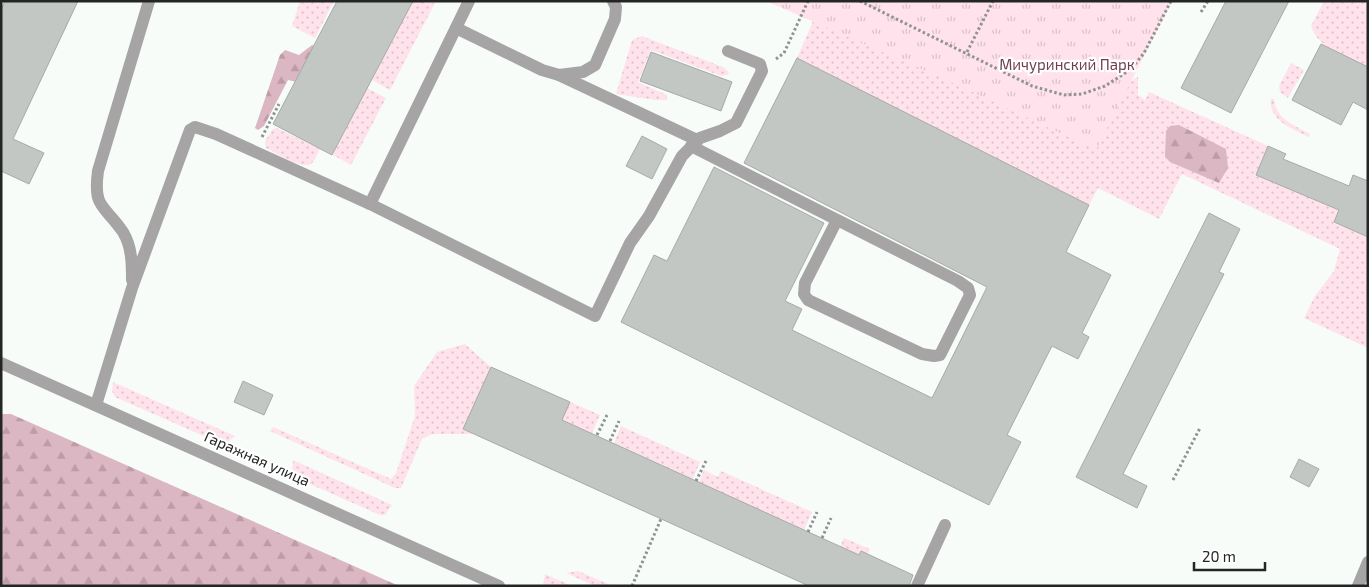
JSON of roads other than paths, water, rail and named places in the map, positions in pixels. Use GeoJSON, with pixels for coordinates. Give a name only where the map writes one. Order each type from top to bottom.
{"type":"FeatureCollection","features":[{"type":"Feature","properties":{"kind":"street"},"geometry":{"type":"LineString","coordinates":[[132,288],[132,254],[123,233],[101,205],[95,192],[98,171],[149,1]]}},
{"type":"Feature","properties":{"kind":"street"},"geometry":{"type":"LineString","coordinates":[[370,204],[469,1]]}},
{"type":"Feature","properties":{"kind":"street"},"geometry":{"type":"LineString","coordinates":[[559,75],[582,72],[596,65],[615,19],[616,7],[613,1]]}},
{"type":"Feature","properties":{"kind":"street"},"geometry":{"type":"LineString","coordinates":[[456,28],[542,70],[559,75],[694,143],[968,288],[970,295],[940,355],[922,354],[808,300],[804,294],[805,283],[837,220]]}},
{"type":"Feature","properties":{"kind":"street"},"geometry":{"type":"LineString","coordinates":[[96,405],[132,288],[190,130],[195,127],[255,151],[370,204],[595,316],[630,243],[650,216],[682,156],[694,143],[736,123],[762,71],[760,64],[728,51]]}},
{"type":"Feature","properties":{"kind":"street","name":"Гаражная улица"},"geometry":{"type":"LineString","coordinates":[[1,363],[500,586]]}},
{"type":"Feature","properties":{"kind":"street"},"geometry":{"type":"LineString","coordinates":[[917,586],[945,525]]}},
{"type":"Feature","properties":{"kind":"street"},"geometry":{"type":"LineString","coordinates":[[1358,586],[1368,562]]}},
{"type":"Feature","properties":{"kind":"park label","name":"Мичуринский Парк"},"geometry":{"type":"Point","coordinates":[1067,65]}}]}
